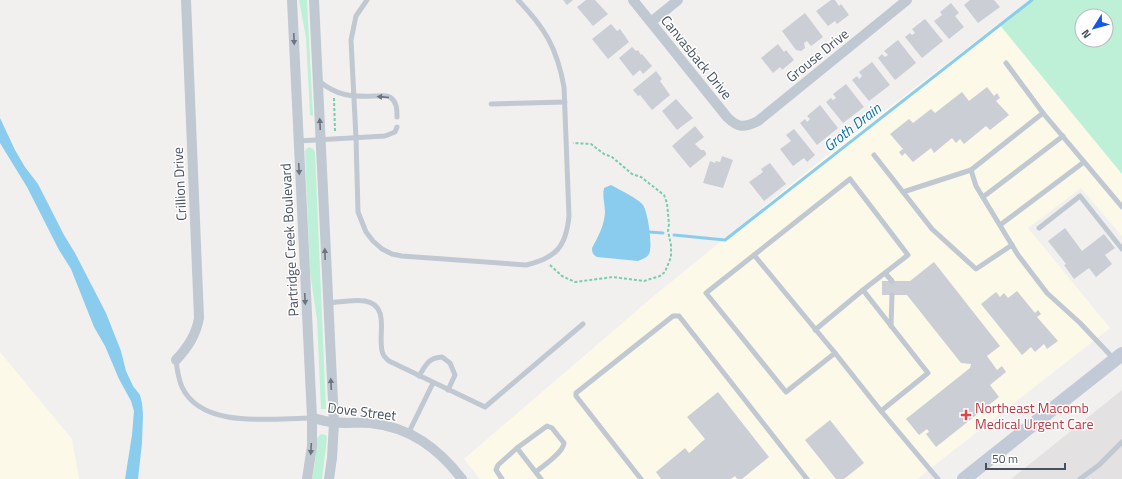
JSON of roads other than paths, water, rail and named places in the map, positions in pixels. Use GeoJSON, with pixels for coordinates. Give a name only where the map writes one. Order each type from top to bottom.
{"type":"FeatureCollection","features":[{"type":"Feature","properties":{"kind":"main road"},"geometry":{"type":"LineString","coordinates":[[965,479],[1118,357]]}},
{"type":"Feature","properties":{"kind":"street","name":"Crillion Drive"},"geometry":{"type":"LineString","coordinates":[[176,360],[192,341],[199,318],[186,0]]}},
{"type":"Feature","properties":{"kind":"street","name":"Partridge Creek Boulevard"},"geometry":{"type":"LineString","coordinates":[[292,0],[312,418],[312,446],[307,479]]}},
{"type":"Feature","properties":{"kind":"street"},"geometry":{"type":"LineString","coordinates":[[314,0],[327,303],[334,422],[329,479]]}},
{"type":"Feature","properties":{"kind":"street","name":"Canvasback Drive"},"geometry":{"type":"LineString","coordinates":[[633,0],[727,116],[734,124],[742,126]]}},
{"type":"Feature","properties":{"kind":"street"},"geometry":{"type":"LineString","coordinates":[[651,22],[678,0]]}},
{"type":"Feature","properties":{"kind":"street","name":"Grouse Drive"},"geometry":{"type":"LineString","coordinates":[[742,126],[750,125],[758,121],[907,0]]}},
{"type":"Feature","properties":{"kind":"street","name":"Dove Street"},"geometry":{"type":"LineString","coordinates":[[312,418],[334,422],[385,425],[409,432],[429,445],[443,457],[462,479]]}},
{"type":"Feature","properties":{"kind":"lane"},"geometry":{"type":"LineString","coordinates":[[367,0],[356,16],[351,40],[358,212],[366,232],[382,249],[392,254],[526,265],[538,262],[551,256],[559,249],[565,240],[569,216],[564,87],[556,55],[550,41],[542,28],[518,0]]}},
{"type":"Feature","properties":{"kind":"lane"},"geometry":{"type":"LineString","coordinates":[[1006,63],[1043,113],[1122,207]]}},
{"type":"Feature","properties":{"kind":"lane"},"geometry":{"type":"LineString","coordinates":[[318,79],[326,86],[342,95],[354,97],[390,97],[396,106],[397,117]]}},
{"type":"Feature","properties":{"kind":"lane"},"geometry":{"type":"LineString","coordinates":[[491,104],[565,102]]}},
{"type":"Feature","properties":{"kind":"lane"},"geometry":{"type":"LineString","coordinates":[[902,192],[971,170],[1043,113]]}},
{"type":"Feature","properties":{"kind":"lane"},"geometry":{"type":"LineString","coordinates":[[298,140],[385,136],[395,132],[397,127]]}},
{"type":"Feature","properties":{"kind":"lane"},"geometry":{"type":"LineString","coordinates":[[983,197],[1062,136]]}},
{"type":"Feature","properties":{"kind":"lane"},"geometry":{"type":"LineString","coordinates":[[874,155],[932,229],[976,269],[1012,245]]}},
{"type":"Feature","properties":{"kind":"lane"},"geometry":{"type":"LineString","coordinates":[[1000,225],[1084,162]]}},
{"type":"Feature","properties":{"kind":"lane"},"geometry":{"type":"LineString","coordinates":[[971,170],[976,186],[1018,255],[1047,293],[1118,357]]}},
{"type":"Feature","properties":{"kind":"lane"},"geometry":{"type":"LineString","coordinates":[[815,330],[908,254],[850,179],[706,293],[786,392],[835,353]]}},
{"type":"Feature","properties":{"kind":"lane"},"geometry":{"type":"LineString","coordinates":[[1039,228],[1080,196],[1122,249]]}},
{"type":"Feature","properties":{"kind":"lane"},"geometry":{"type":"LineString","coordinates":[[754,255],[835,353],[880,411],[938,479]]}},
{"type":"Feature","properties":{"kind":"lane"},"geometry":{"type":"LineString","coordinates":[[885,273],[892,281]]}},
{"type":"Feature","properties":{"kind":"lane"},"geometry":{"type":"LineString","coordinates":[[863,290],[928,373],[880,411]]}},
{"type":"Feature","properties":{"kind":"lane"},"geometry":{"type":"LineString","coordinates":[[891,326],[892,295]]}},
{"type":"Feature","properties":{"kind":"lane"},"geometry":{"type":"LineString","coordinates":[[327,303],[365,301],[372,304],[378,309],[382,316],[382,348],[384,356],[389,361],[485,407],[583,324]]}},
{"type":"Feature","properties":{"kind":"lane"},"geometry":{"type":"LineString","coordinates":[[641,479],[576,396],[576,393],[673,316],[679,316],[807,479]]}},
{"type":"Feature","properties":{"kind":"lane"},"geometry":{"type":"LineString","coordinates":[[419,376],[427,363],[434,358],[442,357],[450,363],[455,375],[448,390]]}},
{"type":"Feature","properties":{"kind":"lane"},"geometry":{"type":"LineString","coordinates":[[176,360],[182,388],[188,397],[197,405],[209,411],[240,419],[256,420],[312,418]]}},
{"type":"Feature","properties":{"kind":"lane"},"geometry":{"type":"LineString","coordinates":[[409,432],[434,383]]}},
{"type":"Feature","properties":{"kind":"lane"},"geometry":{"type":"LineString","coordinates":[[502,479],[496,470],[498,465],[517,448],[547,426],[552,428],[564,443],[563,448],[536,472]]}},
{"type":"Feature","properties":{"kind":"lane"},"geometry":{"type":"LineString","coordinates":[[1080,479],[1099,465],[1122,442]]}},
{"type":"Feature","properties":{"kind":"lane"},"geometry":{"type":"LineString","coordinates":[[517,448],[541,479]]}},
{"type":"Feature","properties":{"kind":"water"},"geometry":{"type":"Polygon","coordinates":[[[0,118],[15,150],[25,167],[38,184],[106,313],[121,351],[126,371],[133,386],[140,395],[143,414],[142,443],[138,479],[125,479],[134,411],[131,401],[119,379],[105,346],[94,327],[71,269],[59,250],[27,187],[0,143],[0,118]]]}},
{"type":"Feature","properties":{"kind":"water"},"geometry":{"type":"Polygon","coordinates":[[[611,185],[637,200],[645,209],[649,230],[650,250],[647,256],[638,261],[597,257],[593,253],[592,248],[600,231],[605,213],[603,194],[604,188],[611,185]]]}},
{"type":"Feature","properties":{"kind":"waterway","name":"Groth Drain"},"geometry":{"type":"LineString","coordinates":[[674,235],[725,240],[1032,0]]}},
{"type":"Feature","properties":{"kind":"waterway","name":"Groth Drain"},"geometry":{"type":"LineString","coordinates":[[649,232],[663,233]]}},
{"type":"Feature","properties":{"kind":"place","name":"Northeast Macomb Medical Urgent Care"},"geometry":{"type":"Point","coordinates":[966,415]}}]}
